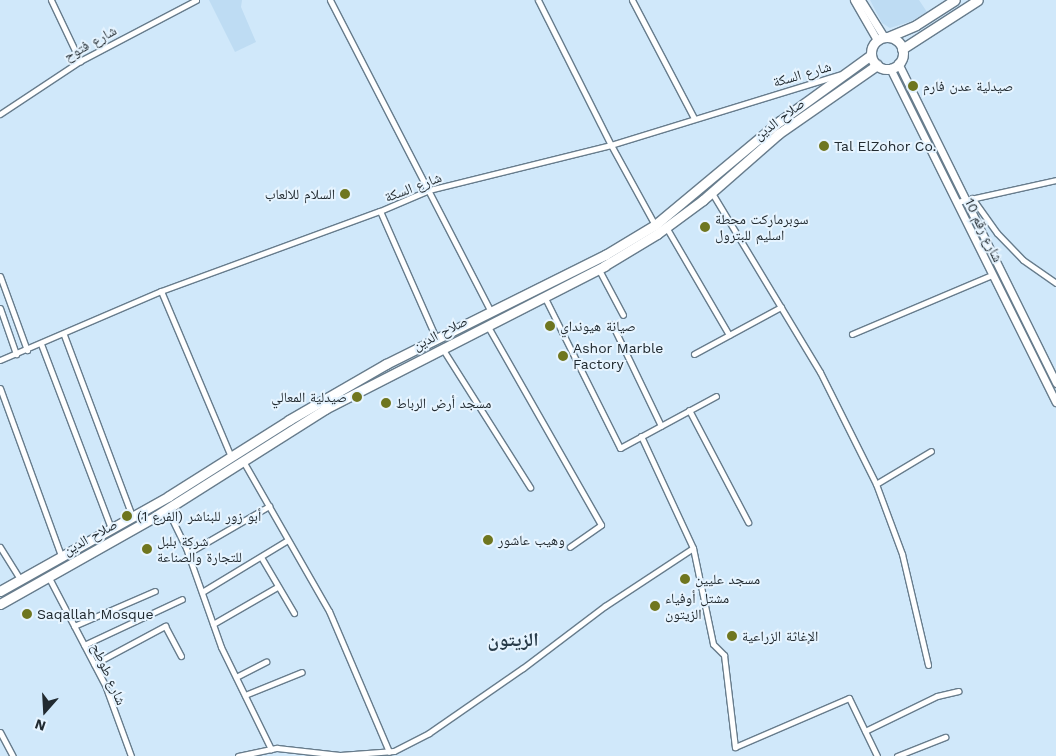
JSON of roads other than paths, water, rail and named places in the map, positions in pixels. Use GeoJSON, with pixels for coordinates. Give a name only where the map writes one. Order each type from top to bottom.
{"type":"FeatureCollection","features":[{"type":"Feature","properties":{"kind":"highway"},"geometry":{"type":"LineString","coordinates":[[955,0],[916,25],[883,38],[871,55],[877,66],[894,66],[902,49],[978,0]]}},
{"type":"Feature","properties":{"kind":"highway"},"geometry":{"type":"LineString","coordinates":[[883,38],[897,41],[902,49]]}},
{"type":"Feature","properties":{"kind":"highway","name":"صلاح الدين"},"geometry":{"type":"LineString","coordinates":[[1,590],[132,516],[309,408],[436,338],[605,255],[655,225],[780,121],[871,55]]}},
{"type":"Feature","properties":{"kind":"highway","name":"صلاح الدين"},"geometry":{"type":"LineString","coordinates":[[0,604],[167,509],[325,409],[598,268],[666,227],[712,193],[778,134],[877,66]]}},
{"type":"Feature","properties":{"kind":"main road"},"geometry":{"type":"LineString","coordinates":[[854,0],[883,38]]}},
{"type":"Feature","properties":{"kind":"main road"},"geometry":{"type":"LineString","coordinates":[[861,0],[883,38]]}},
{"type":"Feature","properties":{"kind":"main road","name":"شارع رقم 10"},"geometry":{"type":"LineString","coordinates":[[894,66],[969,199],[1053,370],[1056,383]]}},
{"type":"Feature","properties":{"kind":"main road","name":"شارع رقم 10"},"geometry":{"type":"LineString","coordinates":[[894,66],[992,275],[1056,402]]}},
{"type":"Feature","properties":{"kind":"street"},"geometry":{"type":"LineString","coordinates":[[51,0],[80,61]]}},
{"type":"Feature","properties":{"kind":"street","name":"شارع فتوح"},"geometry":{"type":"LineString","coordinates":[[0,114],[80,61],[196,0]]}},
{"type":"Feature","properties":{"kind":"street"},"geometry":{"type":"LineString","coordinates":[[330,0],[491,312]]}},
{"type":"Feature","properties":{"kind":"street"},"geometry":{"type":"LineString","coordinates":[[538,0],[611,146],[655,225]]}},
{"type":"Feature","properties":{"kind":"street"},"geometry":{"type":"LineString","coordinates":[[632,0],[694,118]]}},
{"type":"Feature","properties":{"kind":"street","name":"شارع السكة"},"geometry":{"type":"LineString","coordinates":[[0,360],[64,335],[161,291],[380,212],[429,190],[611,146],[694,118],[847,72]]}},
{"type":"Feature","properties":{"kind":"street"},"geometry":{"type":"LineString","coordinates":[[957,202],[1056,180]]}},
{"type":"Feature","properties":{"kind":"street"},"geometry":{"type":"LineString","coordinates":[[712,193],[820,372],[876,484],[902,554],[928,665]]}},
{"type":"Feature","properties":{"kind":"street"},"geometry":{"type":"LineString","coordinates":[[969,199],[1023,260],[1056,283]]}},
{"type":"Feature","properties":{"kind":"street"},"geometry":{"type":"LineString","coordinates":[[380,212],[436,338]]}},
{"type":"Feature","properties":{"kind":"street"},"geometry":{"type":"LineString","coordinates":[[666,227],[729,335]]}},
{"type":"Feature","properties":{"kind":"street"},"geometry":{"type":"LineString","coordinates":[[598,268],[623,315]]}},
{"type":"Feature","properties":{"kind":"street"},"geometry":{"type":"LineString","coordinates":[[852,334],[992,275]]}},
{"type":"Feature","properties":{"kind":"street"},"geometry":{"type":"LineString","coordinates":[[0,276],[27,350]]}},
{"type":"Feature","properties":{"kind":"street"},"geometry":{"type":"LineString","coordinates":[[161,291],[231,457]]}},
{"type":"Feature","properties":{"kind":"street"},"geometry":{"type":"LineString","coordinates":[[544,296],[620,448],[716,396]]}},
{"type":"Feature","properties":{"kind":"street"},"geometry":{"type":"LineString","coordinates":[[694,354],[781,307]]}},
{"type":"Feature","properties":{"kind":"street"},"geometry":{"type":"LineString","coordinates":[[0,308],[16,354]]}},
{"type":"Feature","properties":{"kind":"street"},"geometry":{"type":"LineString","coordinates":[[487,324],[601,525],[570,547]]}},
{"type":"Feature","properties":{"kind":"street"},"geometry":{"type":"LineString","coordinates":[[612,324],[661,426]]}},
{"type":"Feature","properties":{"kind":"street"},"geometry":{"type":"LineString","coordinates":[[64,335],[132,516]]}},
{"type":"Feature","properties":{"kind":"street"},"geometry":{"type":"LineString","coordinates":[[41,344],[111,528]]}},
{"type":"Feature","properties":{"kind":"street"},"geometry":{"type":"LineString","coordinates":[[442,347],[530,487]]}},
{"type":"Feature","properties":{"kind":"street"},"geometry":{"type":"LineString","coordinates":[[0,388],[61,556]]}},
{"type":"Feature","properties":{"kind":"street"},"geometry":{"type":"LineString","coordinates":[[689,410],[748,522]]}},
{"type":"Feature","properties":{"kind":"street"},"geometry":{"type":"LineString","coordinates":[[641,436],[693,548],[713,644],[724,655],[734,747],[849,698],[877,756]]}},
{"type":"Feature","properties":{"kind":"street"},"geometry":{"type":"LineString","coordinates":[[876,484],[931,450]]}},
{"type":"Feature","properties":{"kind":"street"},"geometry":{"type":"LineString","coordinates":[[243,461],[329,611],[389,752]]}},
{"type":"Feature","properties":{"kind":"street"},"geometry":{"type":"LineString","coordinates":[[188,553],[269,506]]}},
{"type":"Feature","properties":{"kind":"street"},"geometry":{"type":"LineString","coordinates":[[167,509],[188,553],[213,624],[236,677],[272,749]]}},
{"type":"Feature","properties":{"kind":"street"},"geometry":{"type":"LineString","coordinates":[[202,592],[288,540]]}},
{"type":"Feature","properties":{"kind":"street"},"geometry":{"type":"LineString","coordinates":[[0,546],[20,579]]}},
{"type":"Feature","properties":{"kind":"street"},"geometry":{"type":"LineString","coordinates":[[238,756],[272,749],[340,755],[389,752],[429,733],[523,668],[605,606],[693,548]]}},
{"type":"Feature","properties":{"kind":"street"},"geometry":{"type":"LineString","coordinates":[[261,557],[294,613]]}},
{"type":"Feature","properties":{"kind":"street","name":"شارع طوطح"},"geometry":{"type":"LineString","coordinates":[[48,576],[94,664],[131,756]]}},
{"type":"Feature","properties":{"kind":"street"},"geometry":{"type":"LineString","coordinates":[[213,624],[277,587]]}},
{"type":"Feature","properties":{"kind":"street"},"geometry":{"type":"LineString","coordinates":[[74,626],[155,591]]}},
{"type":"Feature","properties":{"kind":"street"},"geometry":{"type":"LineString","coordinates":[[84,645],[182,599]]}},
{"type":"Feature","properties":{"kind":"street"},"geometry":{"type":"LineString","coordinates":[[94,664],[165,626],[181,656]]}},
{"type":"Feature","properties":{"kind":"street"},"geometry":{"type":"LineString","coordinates":[[236,677],[266,662]]}},
{"type":"Feature","properties":{"kind":"street"},"geometry":{"type":"LineString","coordinates":[[245,694],[302,672]]}},
{"type":"Feature","properties":{"kind":"street"},"geometry":{"type":"LineString","coordinates":[[865,731],[937,696],[958,691]]}},
{"type":"Feature","properties":{"kind":"street"},"geometry":{"type":"LineString","coordinates":[[0,732],[13,756]]}},
{"type":"Feature","properties":{"kind":"street"},"geometry":{"type":"LineString","coordinates":[[897,756],[945,737]]}},
{"type":"Feature","properties":{"kind":"street"},"geometry":{"type":"LineString","coordinates":[[285,749],[286,756]]}},
{"type":"Feature","properties":{"kind":"place","name":"صيدلية عدن فارم"},"geometry":{"type":"Point","coordinates":[913,86]}},
{"type":"Feature","properties":{"kind":"place","name":"Tal ElZohor Co."},"geometry":{"type":"Point","coordinates":[824,146]}},
{"type":"Feature","properties":{"kind":"place","name":"السلام للالعاب"},"geometry":{"type":"Point","coordinates":[345,194]}},
{"type":"Feature","properties":{"kind":"place","name":"سوبرماركت محطة اسليم للبترول"},"geometry":{"type":"Point","coordinates":[705,227]}},
{"type":"Feature","properties":{"kind":"place","name":"صيانة هيونداي"},"geometry":{"type":"Point","coordinates":[550,326]}},
{"type":"Feature","properties":{"kind":"place","name":"Ashor Marble Factory"},"geometry":{"type":"Point","coordinates":[563,356]}},
{"type":"Feature","properties":{"kind":"place","name":"صيدلية المعالي"},"geometry":{"type":"Point","coordinates":[357,397]}},
{"type":"Feature","properties":{"kind":"place","name":"مسجد أرض الرباط"},"geometry":{"type":"Point","coordinates":[386,403]}},
{"type":"Feature","properties":{"kind":"place","name":"أبو زور للبناشر (الفرع 1)"},"geometry":{"type":"Point","coordinates":[127,516]}},
{"type":"Feature","properties":{"kind":"place","name":"وهيب عاشور"},"geometry":{"type":"Point","coordinates":[488,540]}},
{"type":"Feature","properties":{"kind":"place","name":"شركة بلبل للتجارة والصناعة"},"geometry":{"type":"Point","coordinates":[147,549]}},
{"type":"Feature","properties":{"kind":"place","name":"مسجد عليين"},"geometry":{"type":"Point","coordinates":[685,579]}},
{"type":"Feature","properties":{"kind":"place","name":"مشتل أوفياء الزيتون"},"geometry":{"type":"Point","coordinates":[655,606]}},
{"type":"Feature","properties":{"kind":"place","name":"Saqallah Mosque"},"geometry":{"type":"Point","coordinates":[27,614]}},
{"type":"Feature","properties":{"kind":"place","name":"الإغاثة الزراعية"},"geometry":{"type":"Point","coordinates":[732,636]}},
{"type":"Feature","properties":{"kind":"district","name":"الزيتون"},"geometry":{"type":"Point","coordinates":[513,640]}}]}
